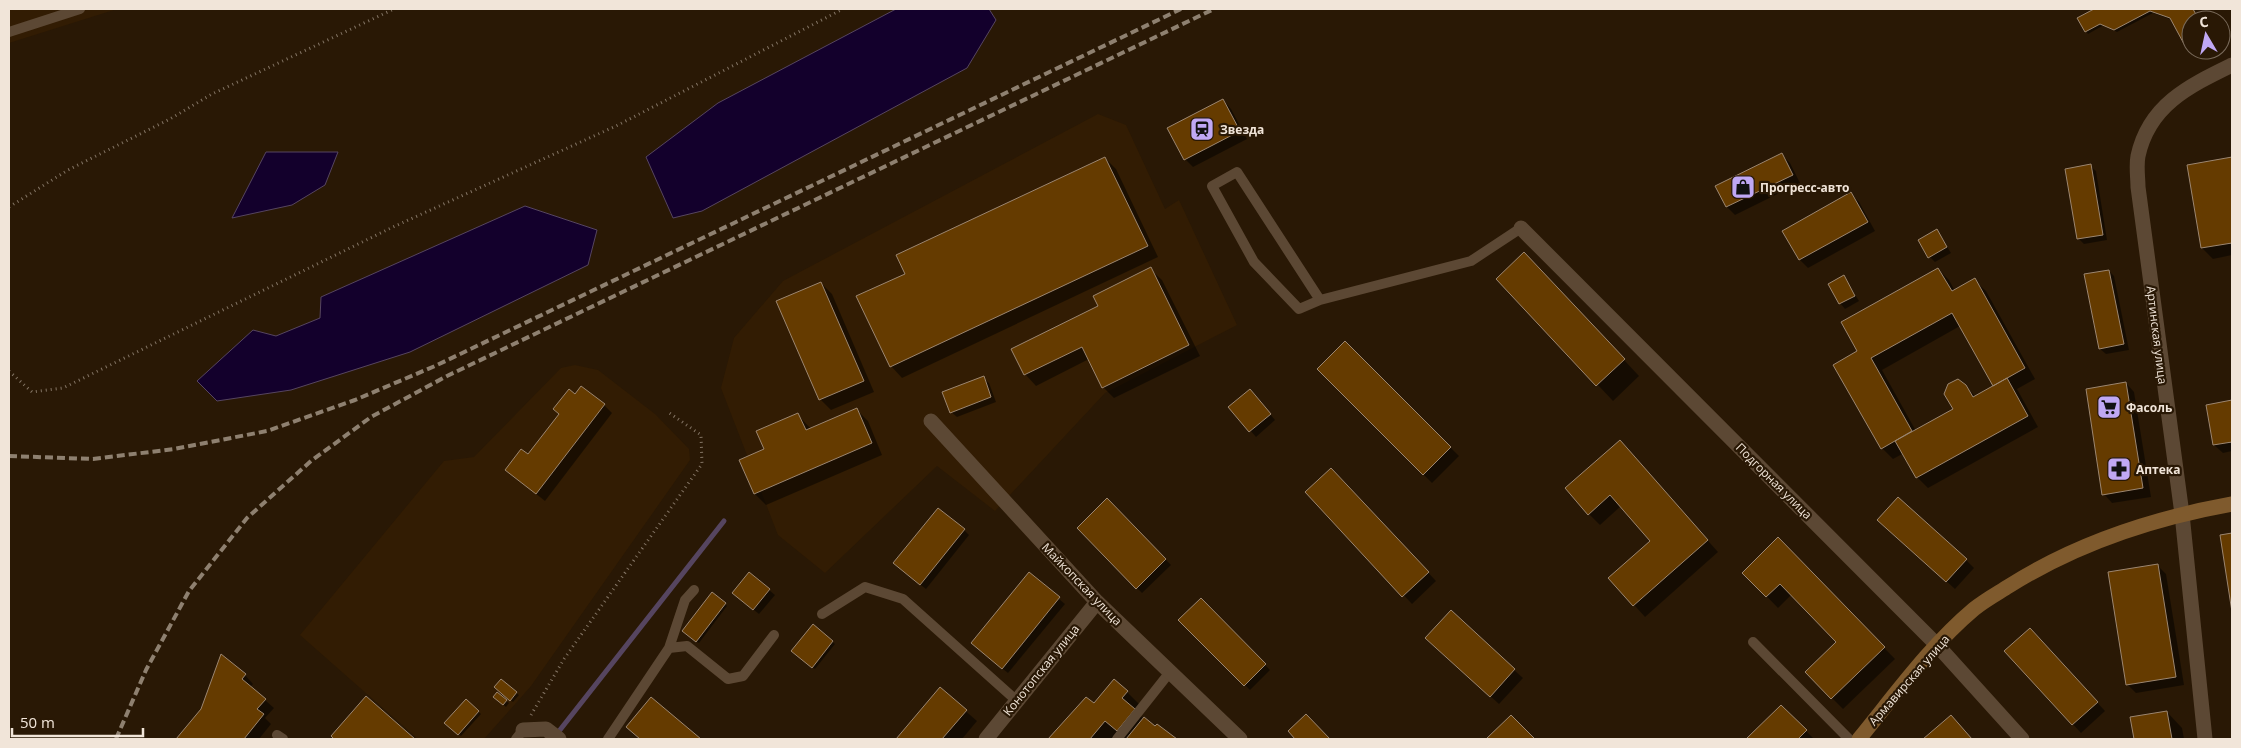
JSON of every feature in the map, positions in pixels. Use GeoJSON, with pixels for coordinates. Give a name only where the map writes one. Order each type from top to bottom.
{"type":"FeatureCollection","features":[{"type":"Feature","properties":{"kind":"main road","name":"Армавирская улица"},"geometry":{"type":"LineString","coordinates":[[1859,739],[1937,645],[1975,608],[2029,573],[2110,536],[2182,514],[2232,504]]}},
{"type":"Feature","properties":{"kind":"street","name":"Артинская улица"},"geometry":{"type":"LineString","coordinates":[[2205,739],[2182,514],[2138,188],[2138,158],[2146,131],[2172,98],[2232,65]]}},
{"type":"Feature","properties":{"kind":"street","name":"Подгорная улица"},"geometry":{"type":"LineString","coordinates":[[1521,228],[1937,645],[2022,739]]}},
{"type":"Feature","properties":{"kind":"street","name":"Майкопская улица"},"geometry":{"type":"LineString","coordinates":[[931,421],[1097,602],[1240,739]]}},
{"type":"Feature","properties":{"kind":"street","name":"Конотопская улица"},"geometry":{"type":"LineString","coordinates":[[986,739],[1097,602]]}},
{"type":"Feature","properties":{"kind":"street"},"geometry":{"type":"LineString","coordinates":[[519,734],[546,729],[559,739]]}},
{"type":"Feature","properties":{"kind":"lane"},"geometry":{"type":"LineString","coordinates":[[9,32],[80,9]]}},
{"type":"Feature","properties":{"kind":"lane"},"geometry":{"type":"LineString","coordinates":[[1320,300],[1237,172],[1212,186],[1254,262],[1299,309],[1320,300],[1472,261],[1521,228]]}},
{"type":"Feature","properties":{"kind":"lane"},"geometry":{"type":"LineString","coordinates":[[822,614],[865,587],[903,599],[1016,701]]}},
{"type":"Feature","properties":{"kind":"lane"},"geometry":{"type":"LineString","coordinates":[[608,739],[669,648],[685,600],[694,590]]}},
{"type":"Feature","properties":{"kind":"lane"},"geometry":{"type":"LineString","coordinates":[[669,648],[687,646],[728,678],[743,676],[774,635]]}},
{"type":"Feature","properties":{"kind":"lane"},"geometry":{"type":"LineString","coordinates":[[1753,642],[1849,739]]}},
{"type":"Feature","properties":{"kind":"lane"},"geometry":{"type":"LineString","coordinates":[[1117,739],[1170,672]]}},
{"type":"Feature","properties":{"kind":"path"},"geometry":{"type":"LineString","coordinates":[[9,207],[68,170],[170,119],[212,94],[394,9]]}},
{"type":"Feature","properties":{"kind":"path"},"geometry":{"type":"LineString","coordinates":[[9,371],[32,392],[63,388],[393,227],[616,126],[843,9]]}},
{"type":"Feature","properties":{"kind":"path"},"geometry":{"type":"LineString","coordinates":[[519,734],[564,659],[702,464],[701,435],[668,412]]}},
{"type":"Feature","properties":{"kind":"shaded area"},"geometry":{"type":"Polygon","coordinates":[[[9,9],[117,9],[9,43],[9,9]]]}},
{"type":"Feature","properties":{"kind":"shaded area"},"geometry":{"type":"Polygon","coordinates":[[[896,9],[989,9],[996,20],[967,68],[702,211],[673,218],[646,157],[718,103],[896,9]]]}},
{"type":"Feature","properties":{"kind":"shaded area"},"geometry":{"type":"Polygon","coordinates":[[[1098,114],[1126,125],[1165,209],[1179,200],[1237,325],[1105,393],[995,511],[937,466],[825,573],[778,535],[721,388],[734,338],[783,281],[1098,114]]]}},
{"type":"Feature","properties":{"kind":"shaded area"},"geometry":{"type":"Polygon","coordinates":[[[266,152],[338,152],[325,185],[292,205],[232,218],[266,152]]]}},
{"type":"Feature","properties":{"kind":"shaded area"},"geometry":{"type":"Polygon","coordinates":[[[525,206],[597,230],[588,265],[410,352],[291,390],[217,401],[197,381],[253,330],[276,336],[320,318],[321,297],[525,206]]]}},
{"type":"Feature","properties":{"kind":"shaded area"},"geometry":{"type":"Polygon","coordinates":[[[575,365],[598,370],[655,414],[689,449],[690,460],[531,686],[484,739],[418,739],[300,635],[444,461],[474,457],[561,368],[575,365]]]}},
{"type":"Feature","properties":{"kind":"building"},"geometry":{"type":"Polygon","coordinates":[[[2094,9],[2194,10],[2181,10],[2181,38],[2170,18],[2150,11],[2114,30],[2100,24],[2085,32],[2077,18],[2094,9]]]}},
{"type":"Feature","properties":{"kind":"building"},"geometry":{"type":"Polygon","coordinates":[[[1223,99],[1240,131],[1184,160],[1167,128],[1223,99]]]}},
{"type":"Feature","properties":{"kind":"building"},"geometry":{"type":"Polygon","coordinates":[[[1782,153],[1793,175],[1726,207],[1715,186],[1782,153]]]}},
{"type":"Feature","properties":{"kind":"building"},"geometry":{"type":"Polygon","coordinates":[[[1105,157],[1148,246],[890,367],[856,296],[905,274],[896,255],[1105,157]]]}},
{"type":"Feature","properties":{"kind":"building"},"geometry":{"type":"Polygon","coordinates":[[[2232,157],[2232,243],[2201,248],[2187,165],[2232,157]]]}},
{"type":"Feature","properties":{"kind":"building"},"geometry":{"type":"Polygon","coordinates":[[[2091,164],[2103,235],[2077,239],[2065,169],[2091,164]]]}},
{"type":"Feature","properties":{"kind":"building"},"geometry":{"type":"Polygon","coordinates":[[[1851,192],[1868,222],[1799,260],[1782,231],[1851,192]]]}},
{"type":"Feature","properties":{"kind":"building"},"geometry":{"type":"Polygon","coordinates":[[[1937,229],[1947,247],[1928,258],[1918,240],[1937,229]]]}},
{"type":"Feature","properties":{"kind":"building"},"geometry":{"type":"Polygon","coordinates":[[[1524,252],[1625,359],[1596,386],[1496,279],[1524,252]]]}},
{"type":"Feature","properties":{"kind":"building"},"geometry":{"type":"Polygon","coordinates":[[[1151,267],[1189,345],[1102,388],[1082,347],[1024,375],[1011,349],[1098,306],[1093,296],[1151,267]]]}},
{"type":"Feature","properties":{"kind":"building"},"geometry":{"type":"Polygon","coordinates":[[[1938,268],[1952,291],[1975,278],[2025,368],[1993,386],[1952,313],[1871,358],[1912,431],[1881,449],[1833,365],[1857,351],[1841,322],[1938,268]]]}},
{"type":"Feature","properties":{"kind":"building"},"geometry":{"type":"Polygon","coordinates":[[[2109,270],[2124,344],[2099,349],[2084,274],[2109,270]]]}},
{"type":"Feature","properties":{"kind":"building"},"geometry":{"type":"Polygon","coordinates":[[[1844,275],[1855,296],[1839,304],[1828,284],[1844,275]]]}},
{"type":"Feature","properties":{"kind":"building"},"geometry":{"type":"Polygon","coordinates":[[[821,282],[864,381],[819,400],[776,301],[821,282]]]}},
{"type":"Feature","properties":{"kind":"building"},"geometry":{"type":"Polygon","coordinates":[[[1345,341],[1451,447],[1423,475],[1317,369],[1345,341]]]}},
{"type":"Feature","properties":{"kind":"building"},"geometry":{"type":"Polygon","coordinates":[[[984,376],[991,397],[950,413],[942,392],[984,376]]]}},
{"type":"Feature","properties":{"kind":"building"},"geometry":{"type":"Polygon","coordinates":[[[2007,378],[2028,416],[1916,478],[1895,441],[1953,409],[1944,394],[1948,384],[1958,379],[1966,385],[1973,397],[2007,378]]]}},
{"type":"Feature","properties":{"kind":"building"},"geometry":{"type":"Polygon","coordinates":[[[2126,382],[2143,488],[2102,495],[2086,389],[2126,382]]]}},
{"type":"Feature","properties":{"kind":"building"},"geometry":{"type":"Polygon","coordinates":[[[581,386],[605,404],[536,494],[505,470],[521,449],[528,454],[559,414],[553,409],[569,389],[575,394],[581,386]]]}},
{"type":"Feature","properties":{"kind":"building"},"geometry":{"type":"Polygon","coordinates":[[[1250,389],[1271,414],[1249,432],[1228,407],[1250,389]]]}},
{"type":"Feature","properties":{"kind":"building"},"geometry":{"type":"Polygon","coordinates":[[[2232,400],[2232,442],[2213,445],[2206,405],[2232,400]]]}},
{"type":"Feature","properties":{"kind":"building"},"geometry":{"type":"Polygon","coordinates":[[[857,408],[872,443],[754,494],[739,460],[764,449],[756,431],[798,413],[806,430],[857,408]]]}},
{"type":"Feature","properties":{"kind":"building"},"geometry":{"type":"Polygon","coordinates":[[[1620,440],[1708,540],[1633,606],[1608,578],[1650,541],[1610,495],[1588,515],[1565,488],[1620,440]]]}},
{"type":"Feature","properties":{"kind":"building"},"geometry":{"type":"Polygon","coordinates":[[[1331,468],[1429,572],[1402,597],[1305,492],[1331,468]]]}},
{"type":"Feature","properties":{"kind":"building"},"geometry":{"type":"Polygon","coordinates":[[[1898,497],[1967,559],[1946,582],[1877,520],[1898,497]]]}},
{"type":"Feature","properties":{"kind":"building"},"geometry":{"type":"Polygon","coordinates":[[[1107,498],[1166,559],[1136,589],[1077,528],[1107,498]]]}},
{"type":"Feature","properties":{"kind":"building"},"geometry":{"type":"Polygon","coordinates":[[[938,508],[965,529],[920,585],[893,563],[938,508]]]}},
{"type":"Feature","properties":{"kind":"building"},"geometry":{"type":"Polygon","coordinates":[[[2232,533],[2232,612],[2220,535],[2232,533]]]}},
{"type":"Feature","properties":{"kind":"building"},"geometry":{"type":"Polygon","coordinates":[[[1778,537],[1885,647],[1831,699],[1805,672],[1836,642],[1780,584],[1766,597],[1742,573],[1778,537]]]}},
{"type":"Feature","properties":{"kind":"building"},"geometry":{"type":"Polygon","coordinates":[[[2158,564],[2176,677],[2126,685],[2108,572],[2158,564]]]}},
{"type":"Feature","properties":{"kind":"building"},"geometry":{"type":"Polygon","coordinates":[[[749,572],[770,589],[753,610],[732,593],[749,572]]]}},
{"type":"Feature","properties":{"kind":"building"},"geometry":{"type":"Polygon","coordinates":[[[1029,572],[1060,597],[1002,669],[971,643],[1029,572]]]}},
{"type":"Feature","properties":{"kind":"building"},"geometry":{"type":"Polygon","coordinates":[[[712,592],[726,603],[696,642],[682,631],[712,592]]]}},
{"type":"Feature","properties":{"kind":"building"},"geometry":{"type":"Polygon","coordinates":[[[1201,598],[1266,664],[1244,686],[1178,620],[1201,598]]]}},
{"type":"Feature","properties":{"kind":"building"},"geometry":{"type":"Polygon","coordinates":[[[1451,610],[1515,669],[1490,697],[1425,638],[1451,610]]]}},
{"type":"Feature","properties":{"kind":"building"},"geometry":{"type":"Polygon","coordinates":[[[813,624],[833,641],[812,668],[791,651],[813,624]]]}},
{"type":"Feature","properties":{"kind":"building"},"geometry":{"type":"Polygon","coordinates":[[[2030,628],[2098,702],[2072,725],[2004,651],[2030,628]]]}},
{"type":"Feature","properties":{"kind":"building"},"geometry":{"type":"Polygon","coordinates":[[[221,654],[246,674],[242,679],[266,699],[257,709],[264,714],[244,739],[176,739],[201,709],[221,654]]]}},
{"type":"Feature","properties":{"kind":"building"},"geometry":{"type":"Polygon","coordinates":[[[501,679],[517,692],[510,701],[494,687],[501,679]]]}},
{"type":"Feature","properties":{"kind":"building"},"geometry":{"type":"Polygon","coordinates":[[[1114,679],[1128,691],[1122,698],[1135,709],[1117,731],[1105,721],[1090,739],[1048,739],[1086,697],[1094,703],[1114,679]]]}},
{"type":"Feature","properties":{"kind":"building"},"geometry":{"type":"Polygon","coordinates":[[[940,687],[967,710],[942,739],[896,739],[940,687]]]}},
{"type":"Feature","properties":{"kind":"building"},"geometry":{"type":"Polygon","coordinates":[[[497,692],[507,700],[503,705],[493,697],[497,692]]]}},
{"type":"Feature","properties":{"kind":"building"},"geometry":{"type":"Polygon","coordinates":[[[366,696],[415,739],[334,739],[331,736],[366,696]]]}},
{"type":"Feature","properties":{"kind":"building"},"geometry":{"type":"Polygon","coordinates":[[[651,697],[701,739],[640,739],[626,727],[651,697]]]}},
{"type":"Feature","properties":{"kind":"building"},"geometry":{"type":"Polygon","coordinates":[[[466,699],[479,711],[458,735],[444,723],[466,699]]]}},
{"type":"Feature","properties":{"kind":"building"},"geometry":{"type":"Polygon","coordinates":[[[1781,705],[1807,730],[1798,739],[1746,739],[1781,705]]]}},
{"type":"Feature","properties":{"kind":"building"},"geometry":{"type":"Polygon","coordinates":[[[2167,711],[2172,739],[2134,739],[2130,717],[2167,711]]]}},
{"type":"Feature","properties":{"kind":"building"},"geometry":{"type":"Polygon","coordinates":[[[1306,714],[1330,739],[1295,739],[1288,731],[1306,714]]]}},
{"type":"Feature","properties":{"kind":"building"},"geometry":{"type":"Polygon","coordinates":[[[1511,715],[1535,739],[1486,739],[1511,715]]]}},
{"type":"Feature","properties":{"kind":"building"},"geometry":{"type":"Polygon","coordinates":[[[1951,715],[1972,739],[1923,739],[1951,715]]]}},
{"type":"Feature","properties":{"kind":"building"},"geometry":{"type":"Polygon","coordinates":[[[1144,717],[1155,726],[1157,724],[1177,739],[1126,739],[1144,717]]]}},
{"type":"Feature","properties":{"kind":"waterway"},"geometry":{"type":"LineString","coordinates":[[556,735],[724,521]]}},
{"type":"Feature","properties":{"kind":"railway"},"geometry":{"type":"LineString","coordinates":[[9,456],[93,459],[174,449],[267,431],[355,400],[435,366],[1181,9]]}},
{"type":"Feature","properties":{"kind":"railway"},"geometry":{"type":"LineString","coordinates":[[116,739],[146,670],[189,591],[247,518],[311,461],[371,417],[447,376],[1214,9]]}},
{"type":"Feature","properties":{"kind":"place","name":"Звезда"},"geometry":{"type":"Point","coordinates":[1202,129]}},
{"type":"Feature","properties":{"kind":"place","name":"Прогресс-авто"},"geometry":{"type":"Point","coordinates":[1743,187]}},
{"type":"Feature","properties":{"kind":"place","name":"Фасоль"},"geometry":{"type":"Point","coordinates":[2109,407]}},
{"type":"Feature","properties":{"kind":"place","name":"Аптека"},"geometry":{"type":"Point","coordinates":[2119,469]}}]}
